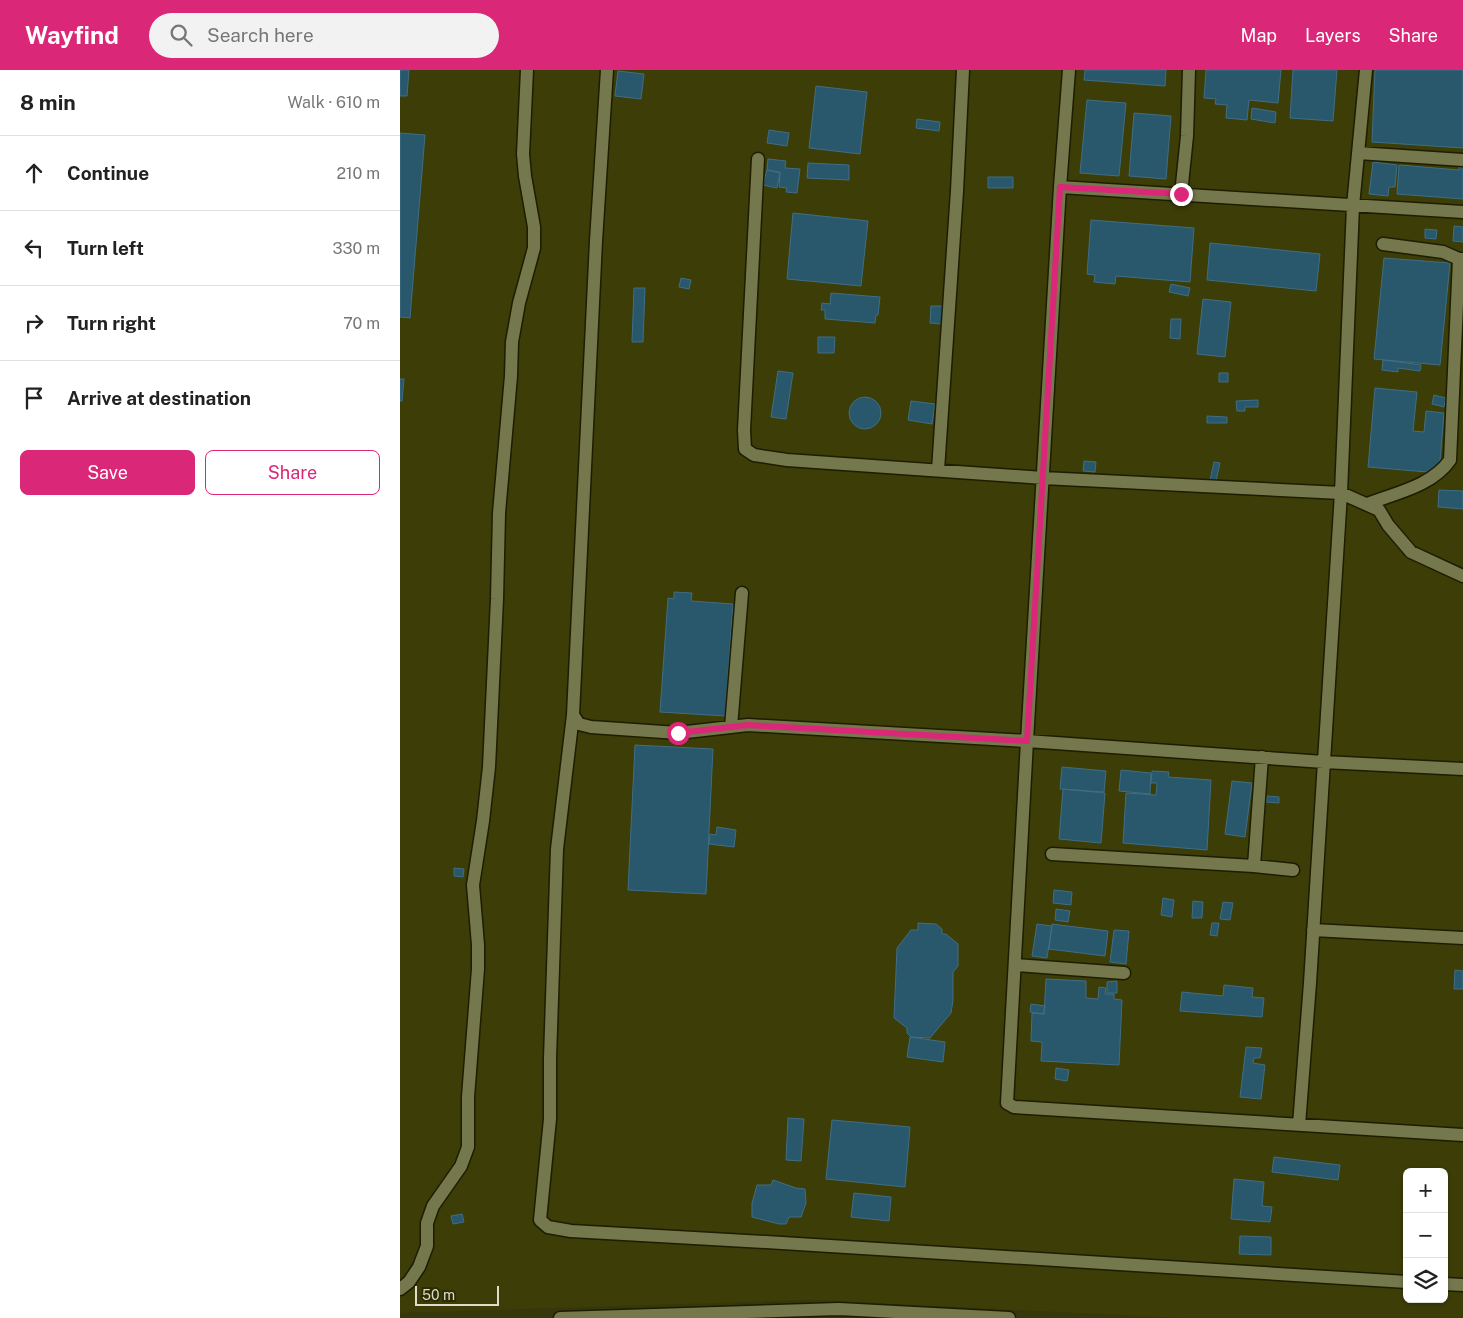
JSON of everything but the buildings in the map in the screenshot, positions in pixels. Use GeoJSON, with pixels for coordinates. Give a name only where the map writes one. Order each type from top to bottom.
{"type":"FeatureCollection","features":[{"type":"Feature","properties":{"kind":"lane"},"geometry":{"type":"LineString","coordinates":[[400,1289],[409,1282],[419,1267],[427,1246],[427,1223],[433,1206],[461,1166],[468,1147],[468,1096],[478,969],[473,885],[489,767],[499,513],[511,376],[512,342],[519,303],[534,248],[534,227],[523,154],[527,70]]}},
{"type":"Feature","properties":{"kind":"lane"},"geometry":{"type":"LineString","coordinates":[[607,70],[573,715],[557,849],[550,1058],[550,1119],[540,1220],[548,1228],[571,1232],[766,1242],[1403,1282]]}},
{"type":"Feature","properties":{"kind":"lane"},"geometry":{"type":"LineString","coordinates":[[938,470],[957,191],[963,70]]}},
{"type":"Feature","properties":{"kind":"lane"},"geometry":{"type":"LineString","coordinates":[[1068,70],[1027,741],[1008,1103],[1014,1107],[1463,1135]]}},
{"type":"Feature","properties":{"kind":"lane"},"geometry":{"type":"LineString","coordinates":[[1181,194],[1187,136],[1189,70]]}},
{"type":"Feature","properties":{"kind":"lane"},"geometry":{"type":"LineString","coordinates":[[1299,1125],[1341,493],[1353,206],[1366,70]]}},
{"type":"Feature","properties":{"kind":"lane"},"geometry":{"type":"LineString","coordinates":[[1358,153],[1463,160]]}},
{"type":"Feature","properties":{"kind":"lane"},"geometry":{"type":"LineString","coordinates":[[758,159],[744,430],[746,448],[754,455],[787,460],[1043,478],[1341,493],[1379,510],[1388,526],[1411,552],[1463,576]]}},
{"type":"Feature","properties":{"kind":"lane"},"geometry":{"type":"LineString","coordinates":[[1060,187],[1463,212]]}},
{"type":"Feature","properties":{"kind":"lane"},"geometry":{"type":"LineString","coordinates":[[1367,504],[1428,481],[1444,469],[1450,460],[1457,438],[1461,259],[1443,252],[1383,244]]}},
{"type":"Feature","properties":{"kind":"lane"},"geometry":{"type":"LineString","coordinates":[[730,727],[742,593]]}},
{"type":"Feature","properties":{"kind":"lane"},"geometry":{"type":"LineString","coordinates":[[573,715],[579,724],[591,727],[678,733],[748,725],[1027,741],[1324,762],[1463,769]]}},
{"type":"Feature","properties":{"kind":"lane"},"geometry":{"type":"LineString","coordinates":[[1254,866],[1262,757]]}},
{"type":"Feature","properties":{"kind":"lane"},"geometry":{"type":"LineString","coordinates":[[1052,854],[1293,870]]}},
{"type":"Feature","properties":{"kind":"lane"},"geometry":{"type":"LineString","coordinates":[[1313,930],[1463,938]]}},
{"type":"Feature","properties":{"kind":"lane"},"geometry":{"type":"LineString","coordinates":[[1016,965],[1124,973]]}},
{"type":"Feature","properties":{"kind":"lane"},"geometry":{"type":"LineString","coordinates":[[1448,1284],[1463,1285]]}},
{"type":"Feature","properties":{"kind":"lane"},"geometry":{"type":"LineString","coordinates":[[560,1318],[839,1308],[1009,1318]]}},
{"type":"Feature","properties":{"kind":"shaded area"},"geometry":{"type":"Polygon","coordinates":[[[400,70],[1463,70],[1463,1318],[1181,1318],[813,1300],[400,1313],[400,70]]]}},
{"type":"Feature","properties":{"kind":"route"},"geometry":{"type":"LineString","coordinates":[[678,733],[748,725],[1027,741],[1060,187],[1181,194]]}}]}
